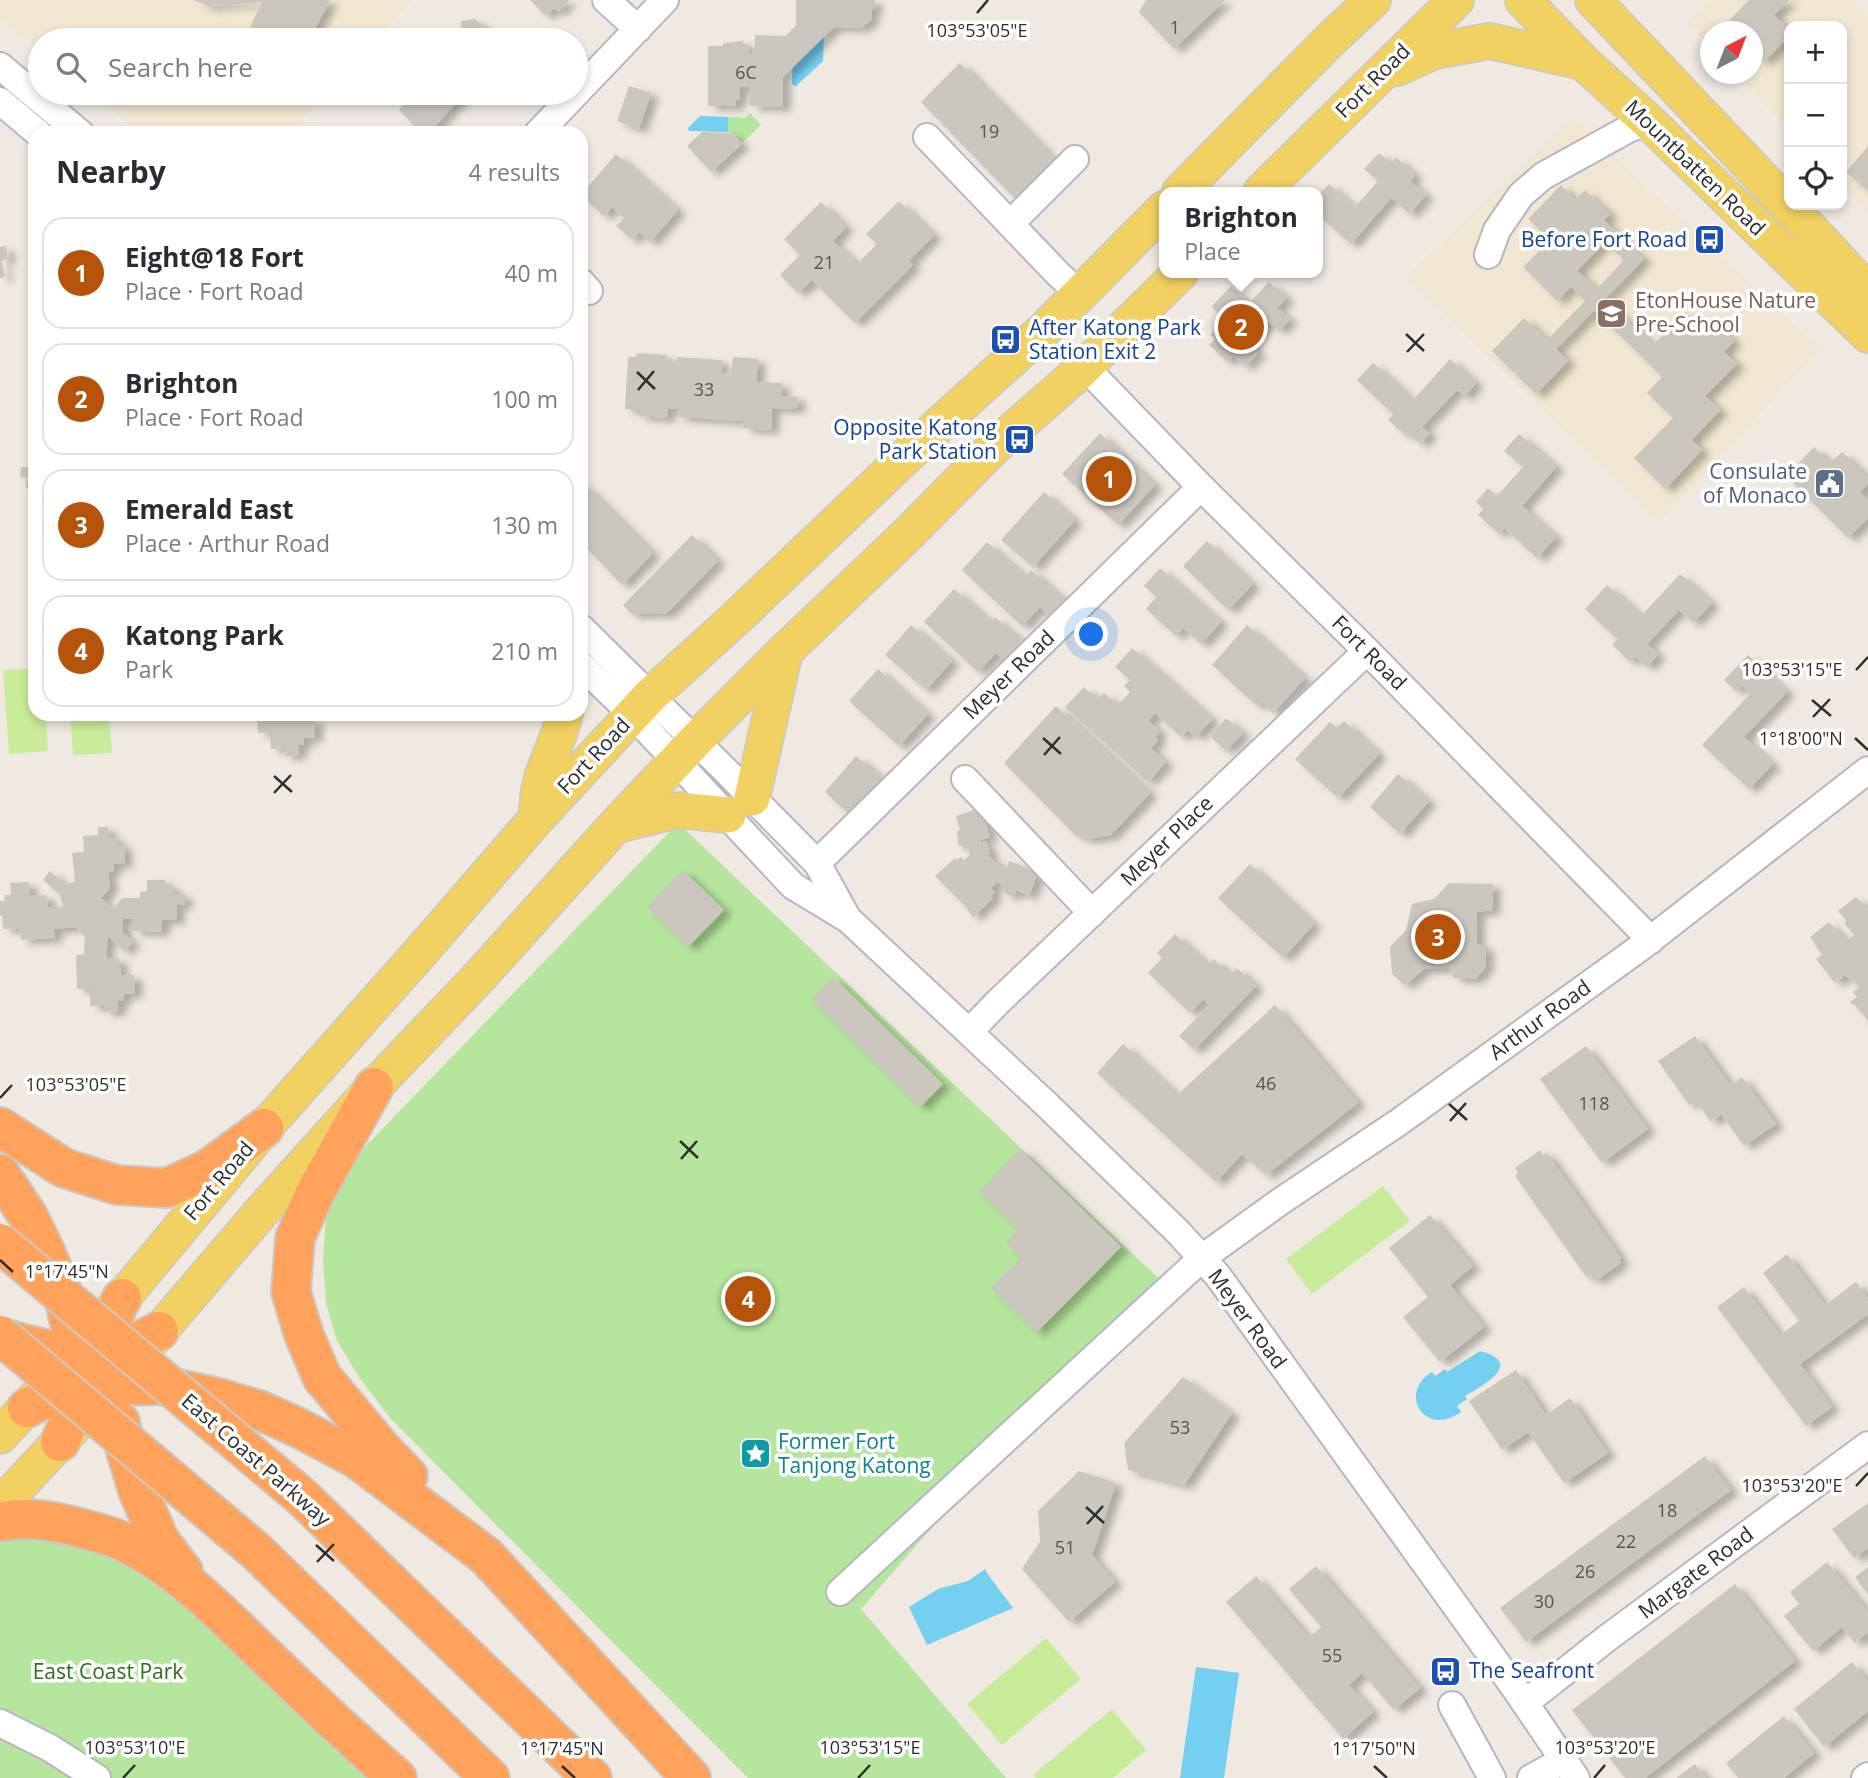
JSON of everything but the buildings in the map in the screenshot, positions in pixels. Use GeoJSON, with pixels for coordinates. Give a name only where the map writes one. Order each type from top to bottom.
{"type":"FeatureCollection","features":[{"type":"Feature","properties":{"kind":"highway"},"geometry":{"type":"LineString","coordinates":[[374,1087],[315,1193],[295,1238],[291,1292],[304,1335],[322,1377],[382,1449],[486,1556],[691,1778]]}},
{"type":"Feature","properties":{"kind":"highway"},"geometry":{"type":"LineString","coordinates":[[0,1126],[64,1168],[117,1185],[167,1188],[208,1169],[264,1128]]}},
{"type":"Feature","properties":{"kind":"highway"},"geometry":{"type":"LineString","coordinates":[[0,1174],[28,1216],[45,1251],[160,1541],[203,1598]]}},
{"type":"Feature","properties":{"kind":"highway","name":"East Coast Parkway"},"geometry":{"type":"LineString","coordinates":[[0,1242],[302,1497],[592,1778]]}},
{"type":"Feature","properties":{"kind":"highway"},"geometry":{"type":"LineString","coordinates":[[60,1442],[94,1369],[113,1315],[122,1298]]}},
{"type":"Feature","properties":{"kind":"highway"},"geometry":{"type":"LineString","coordinates":[[27,1408],[61,1391],[126,1347],[159,1331]]}},
{"type":"Feature","properties":{"kind":"highway"},"geometry":{"type":"LineString","coordinates":[[0,1336],[94,1369],[215,1397],[279,1419],[357,1459],[486,1556]]}},
{"type":"Feature","properties":{"kind":"highway"},"geometry":{"type":"LineString","coordinates":[[0,1336],[256,1551],[489,1778]]}},
{"type":"Feature","properties":{"kind":"highway"},"geometry":{"type":"LineString","coordinates":[[0,1522],[10,1519],[53,1522],[123,1542],[167,1567],[397,1778]]}},
{"type":"Feature","properties":{"kind":"main road"},"geometry":{"type":"LineString","coordinates":[[1329,41],[1348,0]]}},
{"type":"Feature","properties":{"kind":"main road"},"geometry":{"type":"LineString","coordinates":[[1185,187],[1373,0]]}},
{"type":"Feature","properties":{"kind":"main road","name":"Fort Road"},"geometry":{"type":"LineString","coordinates":[[1266,187],[1455,0]]}},
{"type":"Feature","properties":{"kind":"main road","name":"Mountbatten Road"},"geometry":{"type":"LineString","coordinates":[[1523,0],[1583,62],[1650,123],[1868,335]]}},
{"type":"Feature","properties":{"kind":"main road","name":"Mountbatten Road"},"geometry":{"type":"LineString","coordinates":[[1593,0],[1868,292]]}},
{"type":"Feature","properties":{"kind":"main road"},"geometry":{"type":"LineString","coordinates":[[1376,78],[1434,51],[1490,41],[1583,62]]}},
{"type":"Feature","properties":{"kind":"main road","name":"Fort Road"},"geometry":{"type":"LineString","coordinates":[[122,1298],[264,1128],[537,818],[642,705],[884,476],[1044,330],[1159,214]]}},
{"type":"Feature","properties":{"kind":"main road"},"geometry":{"type":"LineString","coordinates":[[159,1331],[374,1087],[480,976],[686,751],[995,446],[1085,368],[1175,278]]}},
{"type":"Feature","properties":{"kind":"main road"},"geometry":{"type":"LineString","coordinates":[[616,825],[679,810],[740,807],[785,651]]}},
{"type":"Feature","properties":{"kind":"main road"},"geometry":{"type":"LineString","coordinates":[[537,818],[537,799],[542,778],[563,721]]}},
{"type":"Feature","properties":{"kind":"main road"},"geometry":{"type":"LineString","coordinates":[[0,1436],[27,1408]]}},
{"type":"Feature","properties":{"kind":"main road"},"geometry":{"type":"LineString","coordinates":[[0,1506],[60,1442]]}},
{"type":"Feature","properties":{"kind":"street"},"geometry":{"type":"LineString","coordinates":[[606,0],[639,29]]}},
{"type":"Feature","properties":{"kind":"street"},"geometry":{"type":"LineString","coordinates":[[588,82],[665,0]]}},
{"type":"Feature","properties":{"kind":"street"},"geometry":{"type":"LineString","coordinates":[[0,66],[28,89]]}},
{"type":"Feature","properties":{"kind":"street"},"geometry":{"type":"LineString","coordinates":[[0,102],[29,126]]}},
{"type":"Feature","properties":{"kind":"street"},"geometry":{"type":"LineString","coordinates":[[47,105],[72,126]]}},
{"type":"Feature","properties":{"kind":"street"},"geometry":{"type":"LineString","coordinates":[[545,126],[565,105]]}},
{"type":"Feature","properties":{"kind":"street"},"geometry":{"type":"LineString","coordinates":[[1488,256],[1503,221],[1521,195],[1543,176],[1630,128],[1650,123]]}},
{"type":"Feature","properties":{"kind":"street"},"geometry":{"type":"LineString","coordinates":[[927,137],[1080,294]]}},
{"type":"Feature","properties":{"kind":"street"},"geometry":{"type":"LineString","coordinates":[[1010,224],[1075,159]]}},
{"type":"Feature","properties":{"kind":"street","name":"Fort Road"},"geometry":{"type":"LineString","coordinates":[[1085,368],[1650,940]]}},
{"type":"Feature","properties":{"kind":"street","name":"Meyer Road"},"geometry":{"type":"LineString","coordinates":[[817,863],[1200,487]]}},
{"type":"Feature","properties":{"kind":"street"},"geometry":{"type":"LineString","coordinates":[[588,637],[642,705]]}},
{"type":"Feature","properties":{"kind":"street","name":"Meyer Place"},"geometry":{"type":"LineString","coordinates":[[969,1032],[1367,651]]}},
{"type":"Feature","properties":{"kind":"street"},"geometry":{"type":"LineString","coordinates":[[588,670],[642,705]]}},
{"type":"Feature","properties":{"kind":"street","name":"Meyer Road"},"geometry":{"type":"LineString","coordinates":[[642,705],[740,807],[817,863],[849,920]]}},
{"type":"Feature","properties":{"kind":"street","name":"Arthur Road"},"geometry":{"type":"LineString","coordinates":[[840,1592],[1202,1258],[1399,1122],[1650,940],[1868,770]]}},
{"type":"Feature","properties":{"kind":"street"},"geometry":{"type":"LineString","coordinates":[[965,779],[1092,913]]}},
{"type":"Feature","properties":{"kind":"street","name":"Meyer Road"},"geometry":{"type":"LineString","coordinates":[[740,807],[793,886],[849,920],[1150,1204],[1218,1276],[1570,1769]]}},
{"type":"Feature","properties":{"kind":"street","name":"Margate Road"},"geometry":{"type":"LineString","coordinates":[[1525,1703],[1617,1631],[1868,1446]]}},
{"type":"Feature","properties":{"kind":"street"},"geometry":{"type":"LineString","coordinates":[[1452,1705],[1492,1778]]}},
{"type":"Feature","properties":{"kind":"street"},"geometry":{"type":"LineString","coordinates":[[0,1723],[50,1748],[97,1778]]}},
{"type":"Feature","properties":{"kind":"street"},"geometry":{"type":"LineString","coordinates":[[1531,1778],[1570,1769]]}},
{"type":"Feature","properties":{"kind":"shaded area"},"geometry":{"type":"Polygon","coordinates":[[[0,0],[412,0],[386,28],[28,28],[28,41],[0,20],[0,0]]]}},
{"type":"Feature","properties":{"kind":"shaded area"},"geometry":{"type":"Polygon","coordinates":[[[1711,0],[1852,0],[1868,17],[1868,213],[1847,190],[1847,21],[1784,21],[1784,125],[1745,84],[1763,84],[1763,21],[1700,21],[1700,37],[1687,23],[1711,0]]]}},
{"type":"Feature","properties":{"kind":"shaded area"},"geometry":{"type":"Polygon","coordinates":[[[106,105],[316,105],[296,126],[130,126],[106,105]]]}},
{"type":"Feature","properties":{"kind":"shaded area","name":"EtonHouse Nature Pre-School"},"geometry":{"type":"Polygon","coordinates":[[[1572,117],[1820,349],[1659,522],[1406,277],[1572,117]]]}},
{"type":"Feature","properties":{"kind":"green space"},"geometry":{"type":"Polygon","coordinates":[[[750,113],[761,125],[742,143],[728,132],[728,117],[745,118],[750,113]]]}},
{"type":"Feature","properties":{"kind":"green space"},"geometry":{"type":"Polygon","coordinates":[[[28,668],[28,721],[46,721],[48,751],[9,754],[3,670],[28,668]]]}},
{"type":"Feature","properties":{"kind":"green space"},"geometry":{"type":"Polygon","coordinates":[[[71,721],[110,721],[112,753],[73,755],[71,721]]]}},
{"type":"Feature","properties":{"kind":"green space"},"geometry":{"type":"Polygon","coordinates":[[[678,823],[1176,1295],[1043,1400],[861,1609],[1006,1778],[748,1778],[390,1418],[359,1377],[337,1341],[326,1303],[323,1261],[326,1215],[341,1180],[361,1151],[678,823]]]}},
{"type":"Feature","properties":{"kind":"green space"},"geometry":{"type":"Polygon","coordinates":[[[1383,1186],[1410,1221],[1312,1294],[1286,1259],[1383,1186]]]}},
{"type":"Feature","properties":{"kind":"green space","name":"East Coast Park"},"geometry":{"type":"Polygon","coordinates":[[[47,1532],[154,1574],[376,1778],[0,1778],[0,1536],[47,1532]]]}},
{"type":"Feature","properties":{"kind":"green space"},"geometry":{"type":"Polygon","coordinates":[[[1046,1638],[1081,1679],[1002,1745],[967,1704],[1046,1638]]]}},
{"type":"Feature","properties":{"kind":"green space"},"geometry":{"type":"Polygon","coordinates":[[[1112,1709],[1146,1750],[1113,1778],[1036,1778],[1033,1775],[1112,1709]]]}},
{"type":"Feature","properties":{"kind":"water"},"geometry":{"type":"Polygon","coordinates":[[[824,32],[823,61],[795,87],[792,84],[793,49],[824,32]]]}},
{"type":"Feature","properties":{"kind":"water"},"geometry":{"type":"Polygon","coordinates":[[[700,116],[728,117],[728,132],[689,131],[688,128],[700,116]]]}},
{"type":"Feature","properties":{"kind":"water"},"geometry":{"type":"Polygon","coordinates":[[[1480,1351],[1493,1356],[1499,1362],[1500,1368],[1489,1381],[1465,1396],[1467,1399],[1457,1406],[1461,1412],[1448,1419],[1436,1420],[1420,1410],[1416,1401],[1422,1381],[1432,1372],[1435,1376],[1445,1369],[1447,1372],[1480,1351]]]}},
{"type":"Feature","properties":{"kind":"water"},"geometry":{"type":"Polygon","coordinates":[[[985,1569],[1013,1608],[927,1645],[909,1607],[938,1589],[968,1581],[985,1569]]]}},
{"type":"Feature","properties":{"kind":"water"},"geometry":{"type":"Polygon","coordinates":[[[1196,1667],[1239,1673],[1224,1778],[1180,1778],[1196,1667]]]}},
{"type":"Feature","properties":{"kind":"place","name":"Before Fort Road"},"geometry":{"type":"Point","coordinates":[1710,240]}},
{"type":"Feature","properties":{"kind":"place","name":"EtonHouse Nature Pre-School"},"geometry":{"type":"Point","coordinates":[1612,313]}},
{"type":"Feature","properties":{"kind":"place","name":"Brighton"},"geometry":{"type":"Point","coordinates":[1241,327]}},
{"type":"Feature","properties":{"kind":"place","name":"After Katong Park Station Exit 2"},"geometry":{"type":"Point","coordinates":[1006,340]}},
{"type":"Feature","properties":{"kind":"place","name":"Opposite Katong Park Station"},"geometry":{"type":"Point","coordinates":[1020,440]}},
{"type":"Feature","properties":{"kind":"place","name":"Eight@18 Fort"},"geometry":{"type":"Point","coordinates":[1109,479]}},
{"type":"Feature","properties":{"kind":"place","name":"Consulate of Monaco"},"geometry":{"type":"Point","coordinates":[1830,484]}},
{"type":"Feature","properties":{"kind":"place","name":"Emerald East"},"geometry":{"type":"Point","coordinates":[1438,937]}},
{"type":"Feature","properties":{"kind":"place","name":"Katong Park"},"geometry":{"type":"Point","coordinates":[748,1299]}},
{"type":"Feature","properties":{"kind":"place","name":"Former Fort Tanjong Katong"},"geometry":{"type":"Point","coordinates":[755,1454]}},
{"type":"Feature","properties":{"kind":"place","name":"The Seafront"},"geometry":{"type":"Point","coordinates":[1446,1671]}}]}
